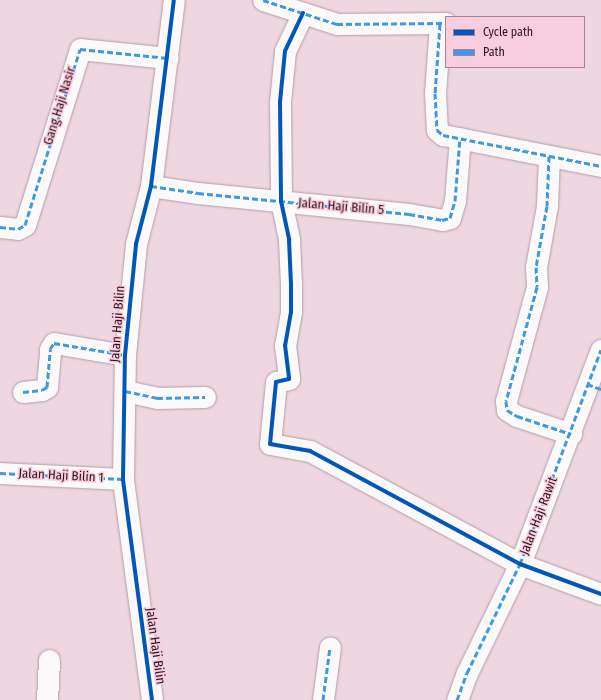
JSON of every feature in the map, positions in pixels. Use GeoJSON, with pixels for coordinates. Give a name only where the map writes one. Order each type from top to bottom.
{"type":"FeatureCollection","features":[{"type":"Feature","properties":{"kind":"street","name":"Jalan Haji Bilin"},"geometry":{"type":"LineString","coordinates":[[152,700],[123,479],[125,354],[136,244],[151,186],[174,0]]}},
{"type":"Feature","properties":{"kind":"street"},"geometry":{"type":"LineString","coordinates":[[263,0],[337,24],[443,23],[434,123],[436,130],[443,135],[601,166]]}},
{"type":"Feature","properties":{"kind":"street"},"geometry":{"type":"LineString","coordinates":[[303,13],[285,51],[280,102],[281,201],[289,240],[291,312],[284,345],[289,379],[276,382],[270,444],[310,451],[520,564],[601,594]]}},
{"type":"Feature","properties":{"kind":"street","name":"Gang Haji Nasir"},"geometry":{"type":"LineString","coordinates":[[0,227],[18,229],[25,225],[80,49],[168,58]]}},
{"type":"Feature","properties":{"kind":"street","name":"Jalan Haji Bilin 5"},"geometry":{"type":"LineString","coordinates":[[151,186],[198,193],[409,214],[442,220],[450,218],[455,201],[460,138]]}},
{"type":"Feature","properties":{"kind":"street"},"geometry":{"type":"LineString","coordinates":[[549,156],[547,206],[536,267],[537,287],[531,318],[513,369],[506,401],[507,410],[517,416],[571,434]]}},
{"type":"Feature","properties":{"kind":"street"},"geometry":{"type":"LineString","coordinates":[[23,392],[42,390],[47,387],[50,349],[54,343],[125,354]]}},
{"type":"Feature","properties":{"kind":"street","name":"Jalan Haji Rawit"},"geometry":{"type":"LineString","coordinates":[[457,700],[467,673],[520,564],[571,434],[594,387],[601,350]]}},
{"type":"Feature","properties":{"kind":"street"},"geometry":{"type":"LineString","coordinates":[[124,391],[157,398],[206,397]]}},
{"type":"Feature","properties":{"kind":"street","name":"Jalan Haji Bilin 1"},"geometry":{"type":"LineString","coordinates":[[0,473],[123,479]]}},
{"type":"Feature","properties":{"kind":"street"},"geometry":{"type":"LineString","coordinates":[[323,700],[330,647]]}},
{"type":"Feature","properties":{"kind":"street"},"geometry":{"type":"LineString","coordinates":[[47,700],[49,660]]}},
{"type":"Feature","properties":{"kind":"marked path"},"geometry":{"type":"LineString","coordinates":[[263,0],[337,24],[445,23]]}},
{"type":"Feature","properties":{"kind":"marked path"},"geometry":{"type":"LineString","coordinates":[[440,24],[435,93],[437,130],[443,135],[601,166]]}},
{"type":"Feature","properties":{"kind":"marked path"},"geometry":{"type":"LineString","coordinates":[[0,227],[18,229],[25,225],[80,49],[168,58]]}},
{"type":"Feature","properties":{"kind":"marked path"},"geometry":{"type":"LineString","coordinates":[[151,186],[198,193],[409,214],[442,220],[450,218],[455,201],[460,138]]}},
{"type":"Feature","properties":{"kind":"marked path"},"geometry":{"type":"LineString","coordinates":[[549,156],[547,206],[536,267],[537,287],[506,401],[507,410],[517,416],[571,434]]}},
{"type":"Feature","properties":{"kind":"marked path"},"geometry":{"type":"LineString","coordinates":[[23,392],[42,390],[47,387],[50,349],[54,343],[125,355]]}},
{"type":"Feature","properties":{"kind":"marked path"},"geometry":{"type":"LineString","coordinates":[[457,700],[467,673],[520,564],[601,350]]}},
{"type":"Feature","properties":{"kind":"marked path"},"geometry":{"type":"LineString","coordinates":[[587,384],[601,389]]}},
{"type":"Feature","properties":{"kind":"marked path"},"geometry":{"type":"LineString","coordinates":[[125,391],[157,398],[205,397]]}},
{"type":"Feature","properties":{"kind":"marked path"},"geometry":{"type":"LineString","coordinates":[[0,473],[123,479]]}},
{"type":"Feature","properties":{"kind":"marked path"},"geometry":{"type":"LineString","coordinates":[[323,700],[330,647]]}},
{"type":"Feature","properties":{"kind":"cycle path"},"geometry":{"type":"LineString","coordinates":[[152,700],[123,479],[125,355],[136,244],[151,186],[174,0]]}},
{"type":"Feature","properties":{"kind":"cycle path"},"geometry":{"type":"LineString","coordinates":[[303,13],[285,51],[280,102],[281,201],[289,240],[291,312],[285,345],[289,379],[276,382],[270,444],[310,451],[520,564],[601,594]]}}]}
